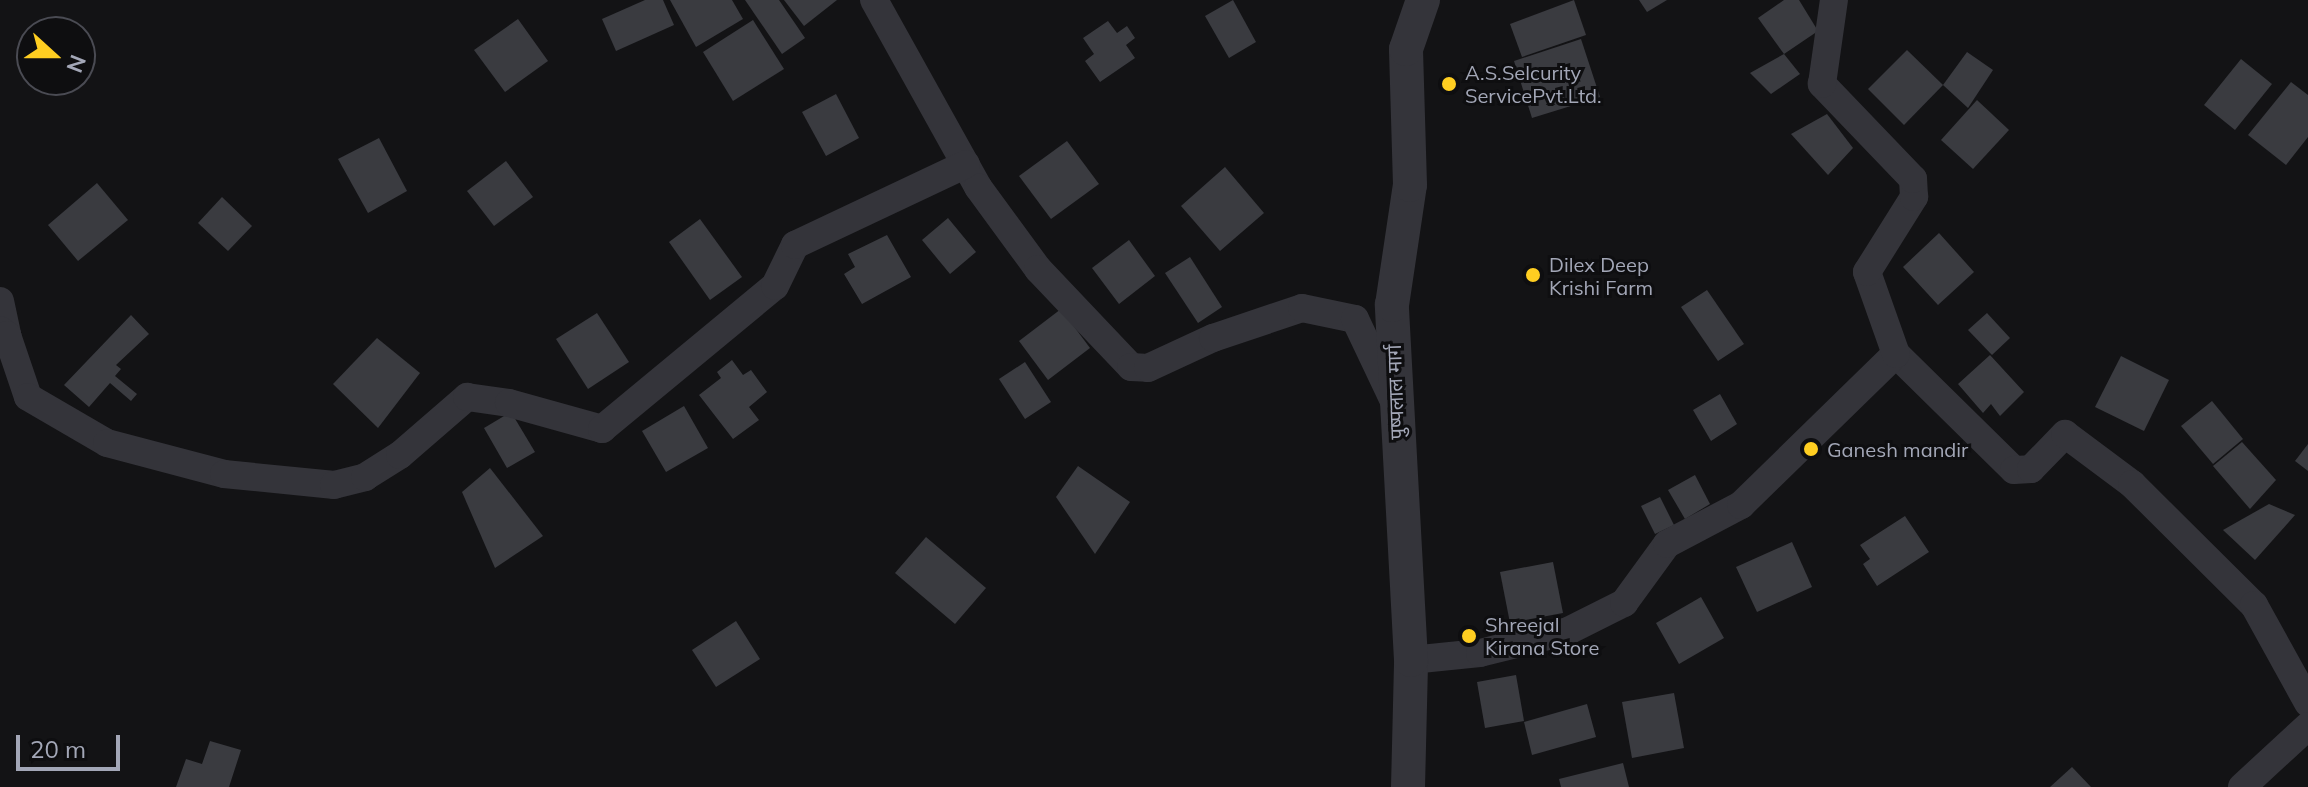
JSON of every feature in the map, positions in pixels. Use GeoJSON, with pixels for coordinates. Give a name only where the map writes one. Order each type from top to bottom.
{"type":"FeatureCollection","features":[{"type":"Feature","properties":{"kind":"street"},"geometry":{"type":"LineString","coordinates":[[874,0],[966,164],[1038,269],[1131,367],[1148,368],[1213,338],[1302,308],[1355,319],[1394,402]]}},
{"type":"Feature","properties":{"kind":"street","name":"पुष्पलाल मार्ग"},"geometry":{"type":"LineString","coordinates":[[1408,787],[1411,660],[1394,402],[1392,305],[1410,185],[1406,49],[1423,0]]}},
{"type":"Feature","properties":{"kind":"street"},"geometry":{"type":"LineString","coordinates":[[1834,0],[1822,84],[1913,179],[1914,197],[1867,272],[1896,354],[2014,470],[2031,469],[2065,434],[2132,484],[2254,605],[2308,703]]}},
{"type":"Feature","properties":{"kind":"street"},"geometry":{"type":"LineString","coordinates":[[0,301],[4,332],[28,397],[107,443],[224,474],[334,485],[365,477],[400,455],[467,397],[509,403],[602,429],[775,286],[795,245],[966,164]]}},
{"type":"Feature","properties":{"kind":"street"},"geometry":{"type":"LineString","coordinates":[[1411,660],[1480,653],[1568,631],[1624,603],[1667,544],[1741,505],[1896,354]]}},
{"type":"Feature","properties":{"kind":"street"},"geometry":{"type":"LineString","coordinates":[[2242,787],[2308,726]]}},
{"type":"Feature","properties":{"kind":"building"},"geometry":{"type":"Polygon","coordinates":[[[645,0],[663,0],[674,25],[616,51],[602,19],[645,0]]]}},
{"type":"Feature","properties":{"kind":"building"},"geometry":{"type":"Polygon","coordinates":[[[670,0],[732,0],[743,19],[696,47],[670,0]]]}},
{"type":"Feature","properties":{"kind":"building"},"geometry":{"type":"Polygon","coordinates":[[[745,0],[779,0],[805,38],[782,54],[745,0]]]}},
{"type":"Feature","properties":{"kind":"building"},"geometry":{"type":"Polygon","coordinates":[[[784,0],[837,0],[804,26],[784,0]]]}},
{"type":"Feature","properties":{"kind":"building"},"geometry":{"type":"Polygon","coordinates":[[[1233,0],[1256,42],[1229,58],[1205,16],[1233,0]]]}},
{"type":"Feature","properties":{"kind":"building"},"geometry":{"type":"Polygon","coordinates":[[[1574,0],[1586,35],[1522,57],[1510,24],[1574,0]]]}},
{"type":"Feature","properties":{"kind":"building"},"geometry":{"type":"Polygon","coordinates":[[[1639,0],[1667,0],[1647,12],[1639,0]]]}},
{"type":"Feature","properties":{"kind":"building"},"geometry":{"type":"Polygon","coordinates":[[[1784,0],[1799,0],[1818,31],[1784,54],[1758,18],[1784,0]]]}},
{"type":"Feature","properties":{"kind":"building"},"geometry":{"type":"Polygon","coordinates":[[[518,19],[548,61],[505,92],[474,50],[518,19]]]}},
{"type":"Feature","properties":{"kind":"building"},"geometry":{"type":"Polygon","coordinates":[[[753,20],[784,69],[733,101],[703,52],[753,20]]]}},
{"type":"Feature","properties":{"kind":"building"},"geometry":{"type":"Polygon","coordinates":[[[1108,21],[1117,33],[1127,26],[1135,38],[1126,45],[1135,58],[1100,82],[1085,61],[1094,54],[1083,38],[1108,21]]]}},
{"type":"Feature","properties":{"kind":"building"},"geometry":{"type":"Polygon","coordinates":[[[1581,39],[1600,97],[1532,118],[1514,61],[1581,39]]]}},
{"type":"Feature","properties":{"kind":"building"},"geometry":{"type":"Polygon","coordinates":[[[1907,50],[1943,85],[1904,125],[1868,89],[1907,50]]]}},
{"type":"Feature","properties":{"kind":"building"},"geometry":{"type":"Polygon","coordinates":[[[1967,52],[1993,70],[1968,108],[1943,85],[1967,52]]]}},
{"type":"Feature","properties":{"kind":"building"},"geometry":{"type":"Polygon","coordinates":[[[1784,54],[1800,74],[1771,94],[1750,73],[1784,54]]]}},
{"type":"Feature","properties":{"kind":"building"},"geometry":{"type":"Polygon","coordinates":[[[2241,59],[2272,84],[2235,130],[2204,105],[2241,59]]]}},
{"type":"Feature","properties":{"kind":"building"},"geometry":{"type":"Polygon","coordinates":[[[2291,82],[2308,95],[2308,137],[2286,165],[2248,135],[2291,82]]]}},
{"type":"Feature","properties":{"kind":"building"},"geometry":{"type":"Polygon","coordinates":[[[836,94],[859,138],[826,156],[802,112],[836,94]]]}},
{"type":"Feature","properties":{"kind":"building"},"geometry":{"type":"Polygon","coordinates":[[[1977,100],[2009,130],[1973,169],[1941,140],[1977,100]]]}},
{"type":"Feature","properties":{"kind":"building"},"geometry":{"type":"Polygon","coordinates":[[[1827,114],[1853,148],[1828,175],[1791,134],[1827,114]]]}},
{"type":"Feature","properties":{"kind":"building"},"geometry":{"type":"Polygon","coordinates":[[[379,138],[407,191],[368,213],[338,159],[379,138]]]}},
{"type":"Feature","properties":{"kind":"building"},"geometry":{"type":"Polygon","coordinates":[[[1067,141],[1099,184],[1051,219],[1019,176],[1067,141]]]}},
{"type":"Feature","properties":{"kind":"building"},"geometry":{"type":"Polygon","coordinates":[[[506,161],[533,197],[494,226],[467,191],[506,161]]]}},
{"type":"Feature","properties":{"kind":"building"},"geometry":{"type":"Polygon","coordinates":[[[1225,167],[1264,213],[1220,251],[1181,206],[1225,167]]]}},
{"type":"Feature","properties":{"kind":"building"},"geometry":{"type":"Polygon","coordinates":[[[97,183],[128,220],[78,261],[48,225],[97,183]]]}},
{"type":"Feature","properties":{"kind":"building"},"geometry":{"type":"Polygon","coordinates":[[[222,197],[252,226],[228,251],[198,223],[222,197]]]}},
{"type":"Feature","properties":{"kind":"building"},"geometry":{"type":"Polygon","coordinates":[[[948,218],[976,252],[950,274],[922,240],[948,218]]]}},
{"type":"Feature","properties":{"kind":"building"},"geometry":{"type":"Polygon","coordinates":[[[700,219],[742,277],[710,300],[669,242],[700,219]]]}},
{"type":"Feature","properties":{"kind":"building"},"geometry":{"type":"Polygon","coordinates":[[[1939,233],[1974,272],[1938,305],[1903,267],[1939,233]]]}},
{"type":"Feature","properties":{"kind":"building"},"geometry":{"type":"Polygon","coordinates":[[[887,235],[911,277],[862,304],[844,274],[855,267],[848,254],[887,235]]]}},
{"type":"Feature","properties":{"kind":"building"},"geometry":{"type":"Polygon","coordinates":[[[1129,240],[1155,276],[1119,304],[1092,268],[1129,240]]]}},
{"type":"Feature","properties":{"kind":"building"},"geometry":{"type":"Polygon","coordinates":[[[1190,257],[1222,307],[1198,323],[1165,273],[1190,257]]]}},
{"type":"Feature","properties":{"kind":"building"},"geometry":{"type":"Polygon","coordinates":[[[1707,290],[1744,344],[1718,361],[1681,307],[1707,290]]]}},
{"type":"Feature","properties":{"kind":"building"},"geometry":{"type":"Polygon","coordinates":[[[1061,309],[1090,348],[1048,380],[1019,341],[1061,309]]]}},
{"type":"Feature","properties":{"kind":"building"},"geometry":{"type":"Polygon","coordinates":[[[597,313],[629,362],[588,389],[556,339],[597,313]]]}},
{"type":"Feature","properties":{"kind":"building"},"geometry":{"type":"Polygon","coordinates":[[[1987,313],[2010,338],[1992,355],[1968,330],[1987,313]]]}},
{"type":"Feature","properties":{"kind":"building"},"geometry":{"type":"Polygon","coordinates":[[[131,315],[149,334],[116,365],[121,369],[115,376],[137,394],[131,401],[110,383],[89,407],[64,385],[131,315]]]}},
{"type":"Feature","properties":{"kind":"building"},"geometry":{"type":"Polygon","coordinates":[[[377,338],[420,373],[378,428],[333,384],[377,338]]]}},
{"type":"Feature","properties":{"kind":"building"},"geometry":{"type":"Polygon","coordinates":[[[1990,355],[2024,392],[2000,416],[1991,404],[1983,413],[1958,384],[1990,355]]]}},
{"type":"Feature","properties":{"kind":"building"},"geometry":{"type":"Polygon","coordinates":[[[2121,356],[2169,380],[2144,431],[2095,407],[2121,356]]]}},
{"type":"Feature","properties":{"kind":"building"},"geometry":{"type":"Polygon","coordinates":[[[732,360],[743,375],[751,370],[767,392],[749,407],[759,420],[733,439],[699,395],[721,378],[717,372],[732,360]]]}},
{"type":"Feature","properties":{"kind":"building"},"geometry":{"type":"Polygon","coordinates":[[[1025,362],[1051,402],[1025,419],[999,379],[1025,362]]]}},
{"type":"Feature","properties":{"kind":"building"},"geometry":{"type":"Polygon","coordinates":[[[1720,394],[1737,424],[1711,441],[1693,410],[1720,394]]]}},
{"type":"Feature","properties":{"kind":"building"},"geometry":{"type":"Polygon","coordinates":[[[2212,401],[2243,439],[2213,464],[2181,426],[2212,401]]]}},
{"type":"Feature","properties":{"kind":"building"},"geometry":{"type":"Polygon","coordinates":[[[684,406],[708,448],[666,472],[642,431],[684,406]]]}},
{"type":"Feature","properties":{"kind":"building"},"geometry":{"type":"Polygon","coordinates":[[[511,412],[535,452],[507,468],[484,428],[511,412]]]}},
{"type":"Feature","properties":{"kind":"building"},"geometry":{"type":"Polygon","coordinates":[[[2242,442],[2276,480],[2250,509],[2213,466],[2242,442]]]}},
{"type":"Feature","properties":{"kind":"building"},"geometry":{"type":"Polygon","coordinates":[[[2308,444],[2308,471],[2295,461],[2308,444]]]}},
{"type":"Feature","properties":{"kind":"building"},"geometry":{"type":"Polygon","coordinates":[[[1078,466],[1130,502],[1095,554],[1056,497],[1078,466]]]}},
{"type":"Feature","properties":{"kind":"building"},"geometry":{"type":"Polygon","coordinates":[[[490,468],[543,536],[495,568],[462,492],[490,468]]]}},
{"type":"Feature","properties":{"kind":"building"},"geometry":{"type":"Polygon","coordinates":[[[1695,475],[1710,504],[1685,519],[1668,490],[1695,475]]]}},
{"type":"Feature","properties":{"kind":"building"},"geometry":{"type":"Polygon","coordinates":[[[1660,497],[1674,525],[1655,534],[1641,506],[1660,497]]]}},
{"type":"Feature","properties":{"kind":"building"},"geometry":{"type":"Polygon","coordinates":[[[2269,504],[2295,515],[2255,560],[2223,530],[2269,504]]]}},
{"type":"Feature","properties":{"kind":"building"},"geometry":{"type":"Polygon","coordinates":[[[1905,516],[1929,552],[1877,586],[1863,564],[1870,559],[1860,545],[1905,516]]]}},
{"type":"Feature","properties":{"kind":"building"},"geometry":{"type":"Polygon","coordinates":[[[926,537],[986,588],[955,624],[895,573],[926,537]]]}},
{"type":"Feature","properties":{"kind":"building"},"geometry":{"type":"Polygon","coordinates":[[[1792,542],[1812,587],[1757,612],[1736,567],[1792,542]]]}},
{"type":"Feature","properties":{"kind":"building"},"geometry":{"type":"Polygon","coordinates":[[[1553,562],[1563,613],[1510,623],[1500,572],[1553,562]]]}},
{"type":"Feature","properties":{"kind":"building"},"geometry":{"type":"Polygon","coordinates":[[[1701,597],[1724,638],[1679,664],[1656,623],[1701,597]]]}},
{"type":"Feature","properties":{"kind":"building"},"geometry":{"type":"Polygon","coordinates":[[[736,621],[760,659],[716,687],[692,650],[736,621]]]}},
{"type":"Feature","properties":{"kind":"building"},"geometry":{"type":"Polygon","coordinates":[[[1516,675],[1524,721],[1485,728],[1477,682],[1516,675]]]}},
{"type":"Feature","properties":{"kind":"building"},"geometry":{"type":"Polygon","coordinates":[[[1674,693],[1684,748],[1632,758],[1622,702],[1674,693]]]}},
{"type":"Feature","properties":{"kind":"building"},"geometry":{"type":"Polygon","coordinates":[[[1587,704],[1596,737],[1532,755],[1524,722],[1587,704]]]}},
{"type":"Feature","properties":{"kind":"building"},"geometry":{"type":"Polygon","coordinates":[[[210,741],[241,750],[229,787],[176,787],[186,759],[202,764],[210,741]]]}},
{"type":"Feature","properties":{"kind":"building"},"geometry":{"type":"Polygon","coordinates":[[[1623,763],[1629,787],[1561,787],[1559,779],[1623,763]]]}},
{"type":"Feature","properties":{"kind":"building"},"geometry":{"type":"Polygon","coordinates":[[[2072,767],[2091,787],[2050,787],[2072,767]]]}},
{"type":"Feature","properties":{"kind":"place","name":"A.S.Selcurity ServicePvt.Ltd."},"geometry":{"type":"Point","coordinates":[1449,84]}},
{"type":"Feature","properties":{"kind":"place","name":"Dilex Deep Krishi Farm"},"geometry":{"type":"Point","coordinates":[1533,275]}},
{"type":"Feature","properties":{"kind":"place","name":"Ganesh mandir"},"geometry":{"type":"Point","coordinates":[1811,449]}},
{"type":"Feature","properties":{"kind":"place","name":"Shreejal Kirana Store"},"geometry":{"type":"Point","coordinates":[1469,636]}}]}
